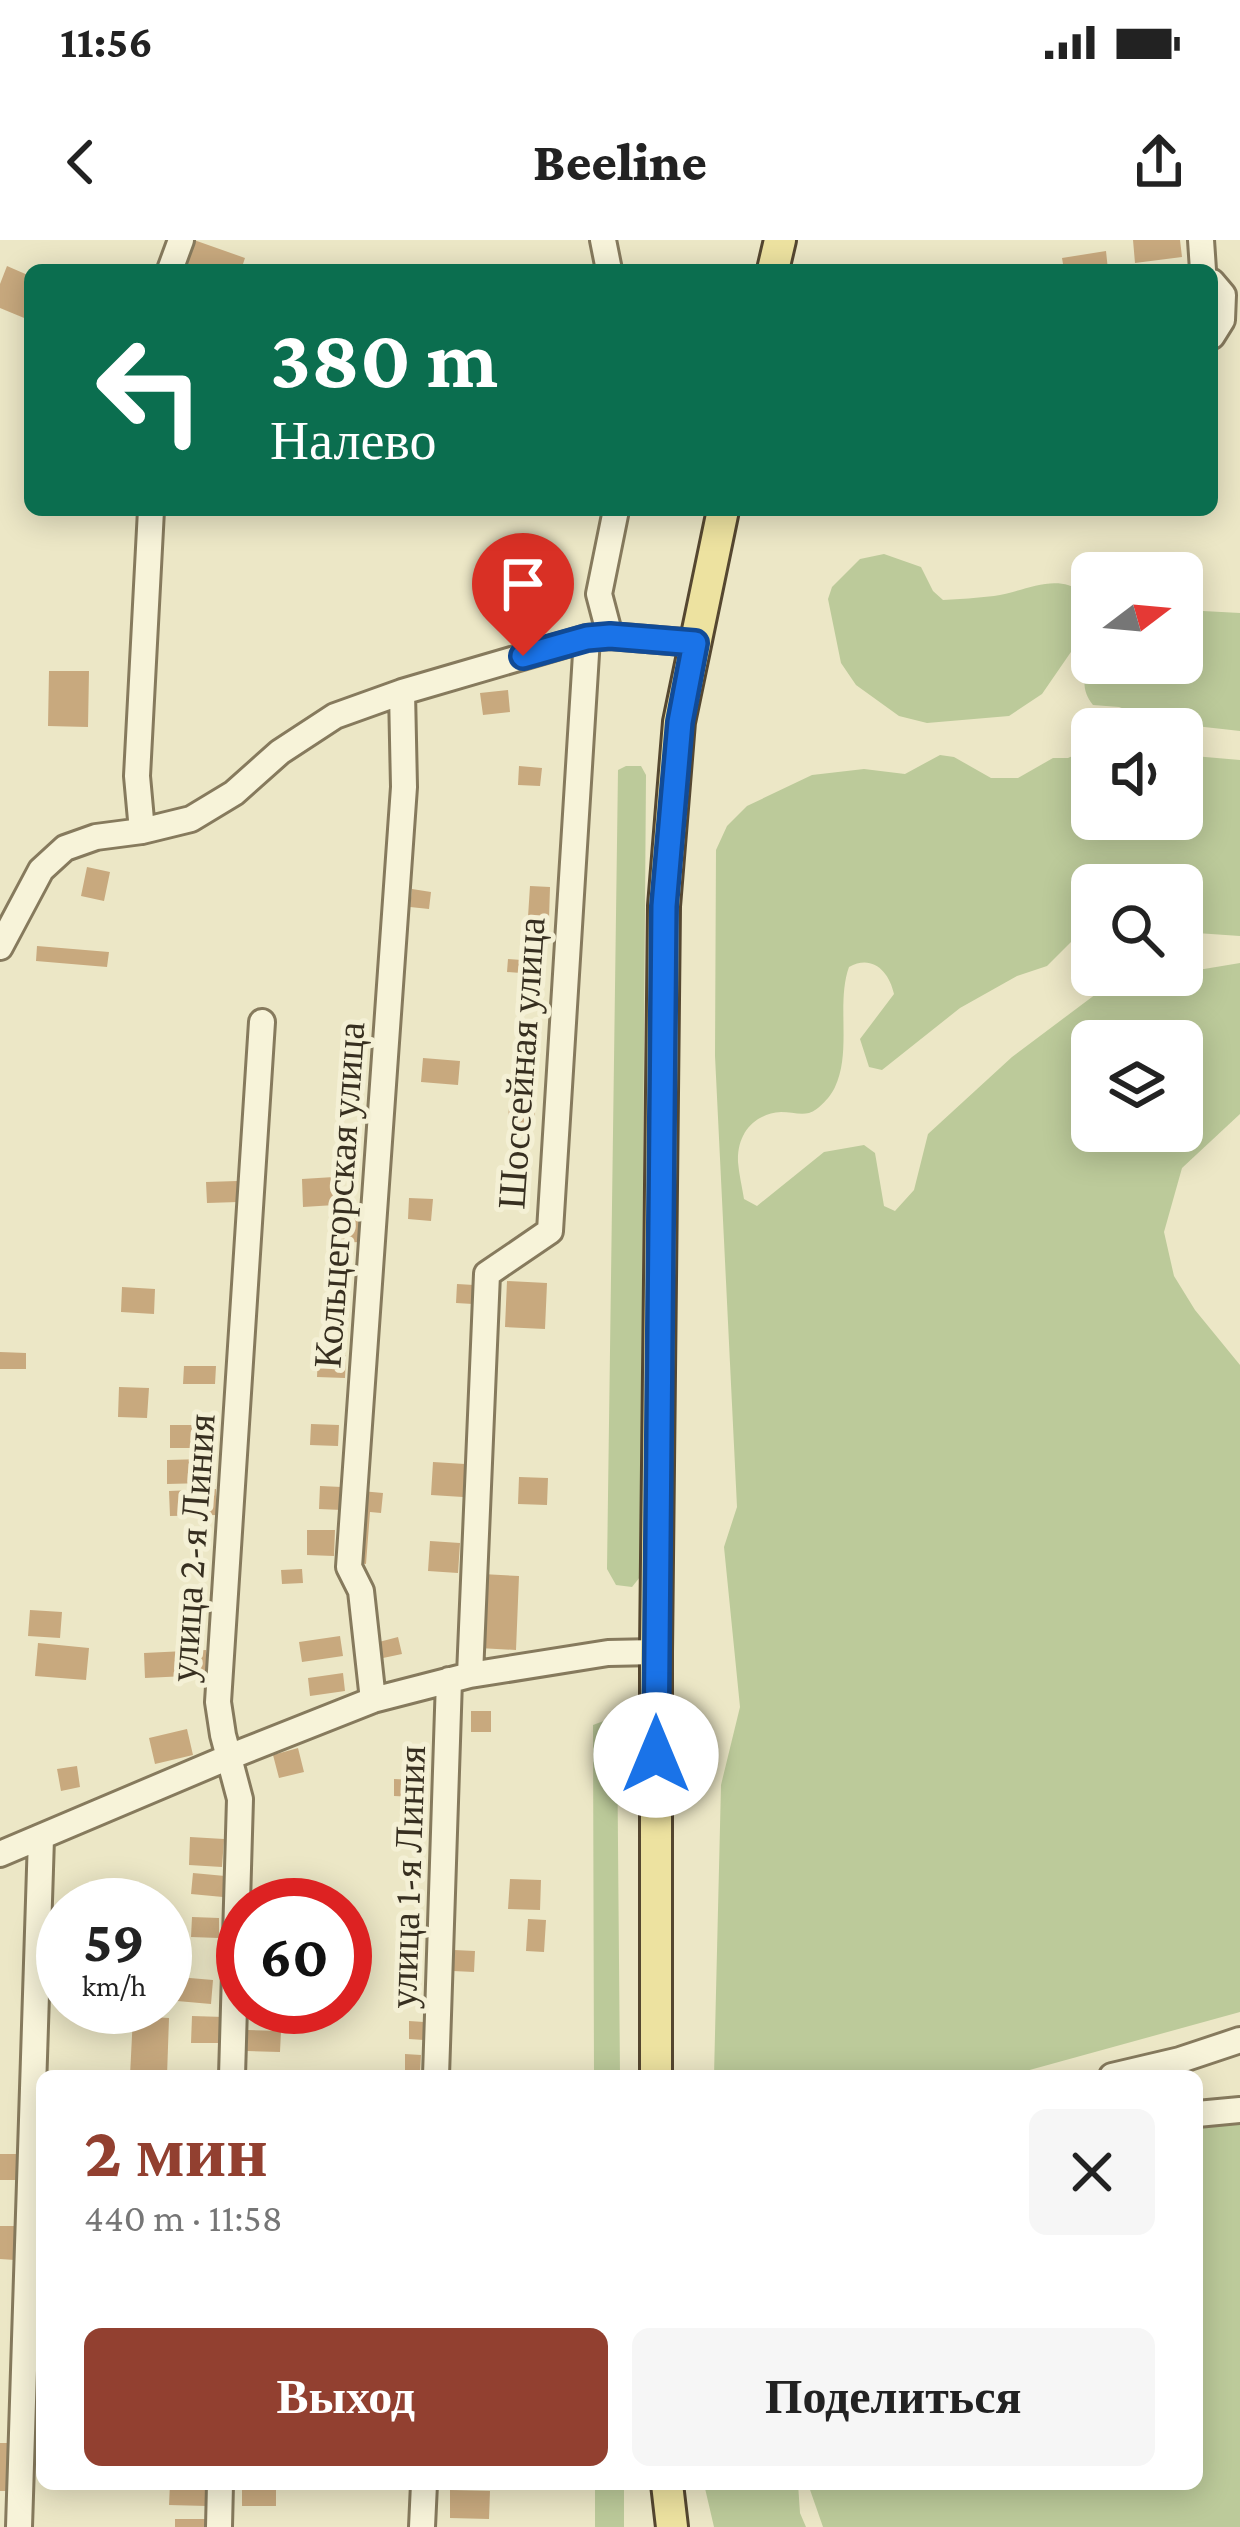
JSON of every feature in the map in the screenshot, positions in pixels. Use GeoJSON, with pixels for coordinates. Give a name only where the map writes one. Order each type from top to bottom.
{"type":"FeatureCollection","features":[{"type":"Feature","properties":{"kind":"main road"},"geometry":{"type":"LineString","coordinates":[[656,2070],[664,906],[680,722],[722,516]]}},
{"type":"Feature","properties":{"kind":"main road"},"geometry":{"type":"LineString","coordinates":[[668,2490],[672,2527]]}},
{"type":"Feature","properties":{"kind":"street"},"geometry":{"type":"LineString","coordinates":[[1218,289],[1223,295],[1218,326]]}},
{"type":"Feature","properties":{"kind":"street"},"geometry":{"type":"LineString","coordinates":[[142,831],[136,776],[151,516]]}},
{"type":"Feature","properties":{"kind":"street"},"geometry":{"type":"LineString","coordinates":[[598,637],[599,594],[615,516]]}},
{"type":"Feature","properties":{"kind":"street"},"geometry":{"type":"LineString","coordinates":[[0,946],[41,870],[65,848],[96,837],[191,819],[234,793],[280,752],[334,716],[598,637],[695,643]]}},
{"type":"Feature","properties":{"kind":"street","name":"Шоссейная улица"},"geometry":{"type":"LineString","coordinates":[[460,1678],[487,1274],[550,1231],[598,637]]}},
{"type":"Feature","properties":{"kind":"street","name":"Кольцегорская улица"},"geometry":{"type":"LineString","coordinates":[[373,1700],[361,1591],[349,1567],[404,787],[402,692]]}},
{"type":"Feature","properties":{"kind":"street","name":"улица 2-я Линия"},"geometry":{"type":"LineString","coordinates":[[232,2070],[240,1799],[218,1702],[262,1022]]}},
{"type":"Feature","properties":{"kind":"street"},"geometry":{"type":"LineString","coordinates":[[0,1854],[373,1700],[460,1678],[608,1653],[656,1652]]}},
{"type":"Feature","properties":{"kind":"street","name":"улица 1-я Линия"},"geometry":{"type":"LineString","coordinates":[[436,2070],[460,1678]]}},
{"type":"Feature","properties":{"kind":"street"},"geometry":{"type":"LineString","coordinates":[[19,2527],[41,1838]]}},
{"type":"Feature","properties":{"kind":"street"},"geometry":{"type":"LineString","coordinates":[[1182,2068],[1240,2040]]}},
{"type":"Feature","properties":{"kind":"street"},"geometry":{"type":"LineString","coordinates":[[1203,2113],[1240,2110]]}},
{"type":"Feature","properties":{"kind":"street"},"geometry":{"type":"LineString","coordinates":[[219,2527],[220,2490]]}},
{"type":"Feature","properties":{"kind":"street"},"geometry":{"type":"LineString","coordinates":[[422,2527],[424,2490]]}},
{"type":"Feature","properties":{"kind":"green space"},"geometry":{"type":"Polygon","coordinates":[[[884,554],[921,567],[943,600],[994,596],[1050,583],[1071,586],[1071,652],[1042,694],[1009,716],[927,723],[899,716],[856,685],[841,663],[828,599],[832,587],[860,559],[884,554]]]}},
{"type":"Feature","properties":{"kind":"green space"},"geometry":{"type":"Polygon","coordinates":[[[1203,611],[1240,613],[1240,731],[1203,727],[1203,708],[1093,705],[1085,684],[1203,684],[1203,611]]]}},
{"type":"Feature","properties":{"kind":"green space"},"geometry":{"type":"Polygon","coordinates":[[[940,755],[954,757],[991,778],[1018,778],[1053,758],[1071,757],[1071,840],[1203,840],[1203,757],[1240,760],[1240,936],[1203,933],[1203,864],[1071,864],[1071,942],[1047,966],[1017,976],[960,1008],[882,1070],[869,1067],[860,1039],[894,994],[892,986],[872,964],[849,967],[843,1058],[833,1091],[809,1113],[771,1114],[749,1127],[738,1152],[744,1199],[757,1206],[824,1152],[864,1145],[875,1153],[884,1206],[895,1211],[914,1190],[928,1134],[1012,1057],[1093,996],[1203,996],[1203,969],[1240,963],[1240,1114],[1203,1148],[1203,1020],[1071,1020],[1071,1152],[1199,1152],[1182,1168],[1164,1232],[1174,1276],[1240,1365],[1240,2012],[1030,2070],[714,2070],[721,1785],[740,1707],[724,1547],[737,1507],[715,1056],[716,850],[727,826],[747,806],[812,775],[864,769],[905,774],[940,755]]]}},
{"type":"Feature","properties":{"kind":"green space"},"geometry":{"type":"Polygon","coordinates":[[[641,766],[646,775],[640,1577],[632,1587],[616,1585],[607,1569],[618,770],[641,766]]]}},
{"type":"Feature","properties":{"kind":"green space"},"geometry":{"type":"Polygon","coordinates":[[[609,1719],[617,1727],[620,2070],[594,2070],[593,1725],[609,1719]]]}},
{"type":"Feature","properties":{"kind":"green space"},"geometry":{"type":"Polygon","coordinates":[[[1240,2121],[1240,2527],[823,2527],[810,2490],[1203,2490],[1203,2124],[1240,2121]]]}},
{"type":"Feature","properties":{"kind":"green space"},"geometry":{"type":"Polygon","coordinates":[[[595,2490],[624,2490],[624,2527],[595,2527],[595,2490]]]}},
{"type":"Feature","properties":{"kind":"green space"},"geometry":{"type":"Polygon","coordinates":[[[705,2490],[798,2490],[806,2527],[714,2527],[705,2490]]]}},
{"type":"Feature","properties":{"kind":"building"},"geometry":{"type":"Polygon","coordinates":[[[194,240],[245,258],[243,264],[186,264],[194,240]]]}},
{"type":"Feature","properties":{"kind":"building"},"geometry":{"type":"Polygon","coordinates":[[[1133,240],[1180,240],[1182,257],[1135,263],[1133,240]]]}},
{"type":"Feature","properties":{"kind":"building"},"geometry":{"type":"Polygon","coordinates":[[[1106,251],[1107,264],[1063,264],[1062,258],[1106,251]]]}},
{"type":"Feature","properties":{"kind":"building"},"geometry":{"type":"Polygon","coordinates":[[[7,266],[24,273],[24,318],[0,308],[0,284],[7,266]]]}},
{"type":"Feature","properties":{"kind":"building"},"geometry":{"type":"Polygon","coordinates":[[[503,543],[528,569],[501,593],[477,567],[503,543]]]}},
{"type":"Feature","properties":{"kind":"building"},"geometry":{"type":"Polygon","coordinates":[[[49,671],[89,671],[88,727],[48,726],[49,671]]]}},
{"type":"Feature","properties":{"kind":"building"},"geometry":{"type":"Polygon","coordinates":[[[508,690],[510,712],[483,715],[480,693],[508,690]]]}},
{"type":"Feature","properties":{"kind":"building"},"geometry":{"type":"Polygon","coordinates":[[[519,766],[542,768],[540,786],[518,785],[519,766]]]}},
{"type":"Feature","properties":{"kind":"building"},"geometry":{"type":"Polygon","coordinates":[[[87,867],[110,872],[104,901],[81,896],[87,867]]]}},
{"type":"Feature","properties":{"kind":"building"},"geometry":{"type":"Polygon","coordinates":[[[530,886],[550,887],[549,919],[528,917],[530,886]]]}},
{"type":"Feature","properties":{"kind":"building"},"geometry":{"type":"Polygon","coordinates":[[[412,889],[431,892],[429,909],[410,907],[412,889]]]}},
{"type":"Feature","properties":{"kind":"building"},"geometry":{"type":"Polygon","coordinates":[[[37,946],[109,952],[107,967],[36,961],[37,946]]]}},
{"type":"Feature","properties":{"kind":"building"},"geometry":{"type":"Polygon","coordinates":[[[508,959],[535,961],[534,974],[507,972],[508,959]]]}},
{"type":"Feature","properties":{"kind":"building"},"geometry":{"type":"Polygon","coordinates":[[[423,1058],[460,1061],[458,1085],[421,1082],[423,1058]]]}},
{"type":"Feature","properties":{"kind":"building"},"geometry":{"type":"Polygon","coordinates":[[[509,1104],[535,1106],[534,1126],[508,1124],[509,1104]]]}},
{"type":"Feature","properties":{"kind":"building"},"geometry":{"type":"Polygon","coordinates":[[[334,1177],[335,1205],[303,1207],[302,1179],[334,1177]]]}},
{"type":"Feature","properties":{"kind":"building"},"geometry":{"type":"Polygon","coordinates":[[[237,1181],[238,1202],[207,1203],[206,1182],[237,1181]]]}},
{"type":"Feature","properties":{"kind":"building"},"geometry":{"type":"Polygon","coordinates":[[[409,1198],[433,1199],[431,1221],[408,1219],[409,1198]]]}},
{"type":"Feature","properties":{"kind":"building"},"geometry":{"type":"Polygon","coordinates":[[[359,1215],[360,1242],[332,1243],[331,1217],[359,1215]]]}},
{"type":"Feature","properties":{"kind":"building"},"geometry":{"type":"Polygon","coordinates":[[[507,1281],[547,1283],[545,1329],[505,1327],[507,1281]]]}},
{"type":"Feature","properties":{"kind":"building"},"geometry":{"type":"Polygon","coordinates":[[[457,1284],[474,1285],[473,1304],[456,1303],[457,1284]]]}},
{"type":"Feature","properties":{"kind":"building"},"geometry":{"type":"Polygon","coordinates":[[[122,1287],[155,1289],[154,1314],[121,1312],[122,1287]]]}},
{"type":"Feature","properties":{"kind":"building"},"geometry":{"type":"Polygon","coordinates":[[[0,1352],[26,1353],[26,1369],[0,1369],[0,1352]]]}},
{"type":"Feature","properties":{"kind":"building"},"geometry":{"type":"Polygon","coordinates":[[[318,1354],[346,1355],[345,1378],[317,1377],[318,1354]]]}},
{"type":"Feature","properties":{"kind":"building"},"geometry":{"type":"Polygon","coordinates":[[[184,1366],[216,1366],[215,1384],[183,1384],[184,1366]]]}},
{"type":"Feature","properties":{"kind":"building"},"geometry":{"type":"Polygon","coordinates":[[[119,1387],[149,1388],[147,1418],[118,1417],[119,1387]]]}},
{"type":"Feature","properties":{"kind":"building"},"geometry":{"type":"Polygon","coordinates":[[[311,1424],[339,1425],[338,1446],[310,1445],[311,1424]]]}},
{"type":"Feature","properties":{"kind":"building"},"geometry":{"type":"Polygon","coordinates":[[[170,1425],[209,1425],[209,1448],[170,1448],[170,1425]]]}},
{"type":"Feature","properties":{"kind":"building"},"geometry":{"type":"Polygon","coordinates":[[[204,1459],[205,1483],[167,1484],[167,1460],[204,1459]]]}},
{"type":"Feature","properties":{"kind":"building"},"geometry":{"type":"Polygon","coordinates":[[[433,1462],[465,1464],[463,1497],[431,1495],[433,1462]]]}},
{"type":"Feature","properties":{"kind":"building"},"geometry":{"type":"Polygon","coordinates":[[[519,1477],[548,1478],[547,1505],[518,1504],[519,1477]]]}},
{"type":"Feature","properties":{"kind":"building"},"geometry":{"type":"Polygon","coordinates":[[[320,1486],[342,1487],[342,1510],[319,1509],[320,1486]]]}},
{"type":"Feature","properties":{"kind":"building"},"geometry":{"type":"Polygon","coordinates":[[[216,1489],[217,1515],[170,1516],[169,1491],[216,1489]]]}},
{"type":"Feature","properties":{"kind":"building"},"geometry":{"type":"Polygon","coordinates":[[[361,1491],[383,1493],[381,1513],[370,1512],[366,1564],[356,1563],[361,1491]]]}},
{"type":"Feature","properties":{"kind":"building"},"geometry":{"type":"Polygon","coordinates":[[[307,1530],[335,1530],[334,1556],[307,1555],[307,1530]]]}},
{"type":"Feature","properties":{"kind":"building"},"geometry":{"type":"Polygon","coordinates":[[[430,1541],[460,1543],[458,1573],[428,1571],[430,1541]]]}},
{"type":"Feature","properties":{"kind":"building"},"geometry":{"type":"Polygon","coordinates":[[[302,1569],[303,1583],[282,1584],[281,1570],[302,1569]]]}},
{"type":"Feature","properties":{"kind":"building"},"geometry":{"type":"Polygon","coordinates":[[[482,1574],[519,1576],[516,1650],[479,1648],[482,1574]]]}},
{"type":"Feature","properties":{"kind":"building"},"geometry":{"type":"Polygon","coordinates":[[[30,1610],[62,1612],[60,1638],[28,1636],[30,1610]]]}},
{"type":"Feature","properties":{"kind":"building"},"geometry":{"type":"Polygon","coordinates":[[[340,1636],[343,1656],[302,1662],[299,1642],[340,1636]]]}},
{"type":"Feature","properties":{"kind":"building"},"geometry":{"type":"Polygon","coordinates":[[[398,1637],[402,1654],[383,1658],[379,1642],[398,1637]]]}},
{"type":"Feature","properties":{"kind":"building"},"geometry":{"type":"Polygon","coordinates":[[[38,1643],[89,1648],[86,1680],[35,1676],[38,1643]]]}},
{"type":"Feature","properties":{"kind":"building"},"geometry":{"type":"Polygon","coordinates":[[[206,1650],[207,1675],[145,1678],[144,1653],[206,1650]]]}},
{"type":"Feature","properties":{"kind":"building"},"geometry":{"type":"Polygon","coordinates":[[[343,1673],[345,1691],[310,1696],[308,1678],[343,1673]]]}},
{"type":"Feature","properties":{"kind":"building"},"geometry":{"type":"Polygon","coordinates":[[[471,1711],[491,1711],[491,1732],[471,1732],[471,1711]]]}},
{"type":"Feature","properties":{"kind":"building"},"geometry":{"type":"Polygon","coordinates":[[[187,1729],[193,1755],[155,1764],[149,1738],[187,1729]]]}},
{"type":"Feature","properties":{"kind":"building"},"geometry":{"type":"Polygon","coordinates":[[[298,1748],[304,1772],[279,1778],[273,1755],[298,1748]]]}},
{"type":"Feature","properties":{"kind":"building"},"geometry":{"type":"Polygon","coordinates":[[[77,1766],[80,1787],[61,1791],[57,1769],[77,1766]]]}},
{"type":"Feature","properties":{"kind":"building"},"geometry":{"type":"Polygon","coordinates":[[[394,1779],[414,1780],[414,1797],[394,1796],[394,1779]]]}},
{"type":"Feature","properties":{"kind":"building"},"geometry":{"type":"Polygon","coordinates":[[[190,1837],[224,1839],[222,1867],[189,1865],[190,1837]]]}},
{"type":"Feature","properties":{"kind":"building"},"geometry":{"type":"Polygon","coordinates":[[[193,1873],[225,1876],[216,1878],[216,1896],[192,1894],[193,1873]]]}},
{"type":"Feature","properties":{"kind":"building"},"geometry":{"type":"Polygon","coordinates":[[[510,1879],[541,1880],[540,1910],[508,1909],[510,1879]]]}},
{"type":"Feature","properties":{"kind":"building"},"geometry":{"type":"Polygon","coordinates":[[[192,1917],[216,1918],[216,1938],[192,1937],[192,1917]]]}},
{"type":"Feature","properties":{"kind":"building"},"geometry":{"type":"Polygon","coordinates":[[[528,1919],[546,1920],[544,1952],[526,1951],[528,1919]]]}},
{"type":"Feature","properties":{"kind":"building"},"geometry":{"type":"Polygon","coordinates":[[[454,1950],[475,1951],[474,1972],[453,1971],[454,1950]]]}},
{"type":"Feature","properties":{"kind":"building"},"geometry":{"type":"Polygon","coordinates":[[[192,1978],[213,1980],[211,2004],[192,2002],[192,1978]]]}},
{"type":"Feature","properties":{"kind":"building"},"geometry":{"type":"Polygon","coordinates":[[[192,2016],[216,2017],[216,2034],[223,2034],[223,2043],[191,2043],[192,2016]]]}},
{"type":"Feature","properties":{"kind":"building"},"geometry":{"type":"Polygon","coordinates":[[[409,2021],[424,2022],[424,2040],[409,2039],[409,2021]]]}},
{"type":"Feature","properties":{"kind":"building"},"geometry":{"type":"Polygon","coordinates":[[[132,2034],[168,2034],[167,2070],[130,2070],[132,2034]]]}},
{"type":"Feature","properties":{"kind":"building"},"geometry":{"type":"Polygon","coordinates":[[[248,2034],[281,2034],[280,2052],[247,2051],[248,2034]]]}},
{"type":"Feature","properties":{"kind":"building"},"geometry":{"type":"Polygon","coordinates":[[[405,2054],[421,2055],[420,2070],[405,2070],[405,2054]]]}},
{"type":"Feature","properties":{"kind":"building"},"geometry":{"type":"Polygon","coordinates":[[[0,2154],[16,2154],[16,2180],[0,2180],[0,2154]]]}},
{"type":"Feature","properties":{"kind":"building"},"geometry":{"type":"Polygon","coordinates":[[[0,2226],[16,2226],[15,2260],[0,2259],[0,2226]]]}},
{"type":"Feature","properties":{"kind":"building"},"geometry":{"type":"Polygon","coordinates":[[[0,2443],[14,2443],[13,2491],[0,2491],[0,2443]]]}},
{"type":"Feature","properties":{"kind":"building"},"geometry":{"type":"Polygon","coordinates":[[[170,2490],[208,2490],[207,2506],[169,2505],[170,2490]]]}},
{"type":"Feature","properties":{"kind":"building"},"geometry":{"type":"Polygon","coordinates":[[[242,2490],[276,2490],[276,2506],[242,2506],[242,2490]]]}},
{"type":"Feature","properties":{"kind":"building"},"geometry":{"type":"Polygon","coordinates":[[[450,2490],[490,2491],[489,2519],[450,2518],[450,2490]]]}},
{"type":"Feature","properties":{"kind":"building"},"geometry":{"type":"Polygon","coordinates":[[[175,2519],[207,2519],[207,2527],[175,2527],[175,2519]]]}},
{"type":"Feature","properties":{"kind":"route"},"geometry":{"type":"LineString","coordinates":[[523,656],[610,636],[695,643],[680,722],[664,906],[656,1755]]}}]}
